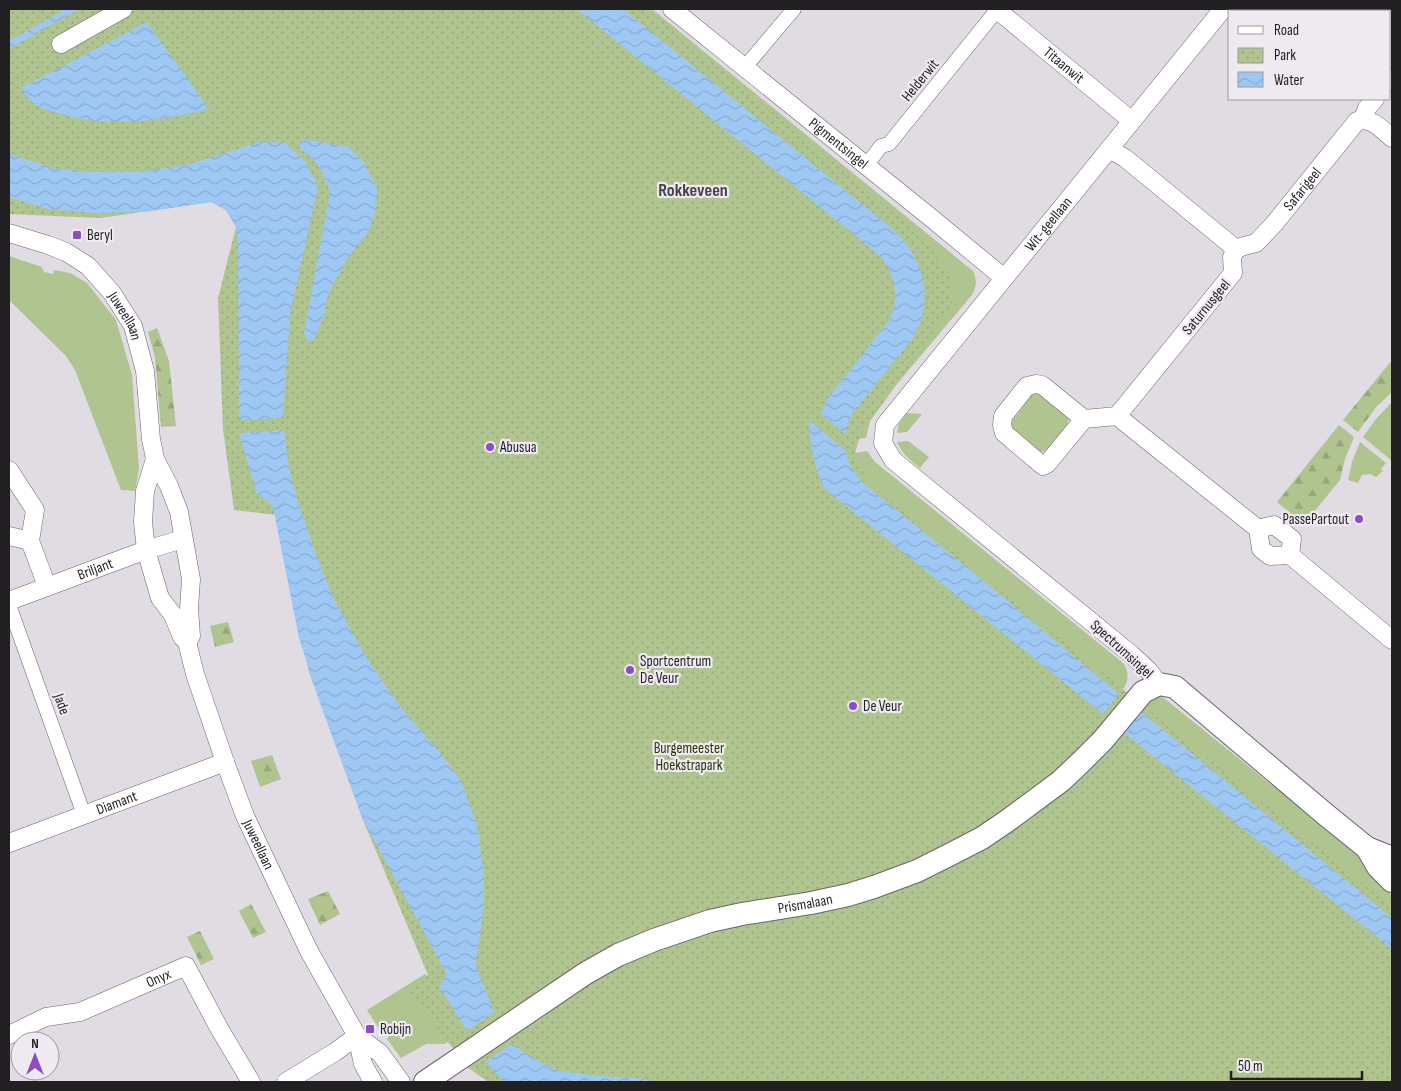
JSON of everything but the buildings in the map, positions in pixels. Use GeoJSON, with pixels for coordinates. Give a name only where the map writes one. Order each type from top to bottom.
{"type":"FeatureCollection","features":[{"type":"Feature","properties":{"kind":"street"},"geometry":{"type":"LineString","coordinates":[[61,44],[122,9]]}},
{"type":"Feature","properties":{"kind":"street","name":"Pigmentsingel"},"geometry":{"type":"LineString","coordinates":[[672,9],[1004,278]]}},
{"type":"Feature","properties":{"kind":"street"},"geometry":{"type":"LineString","coordinates":[[745,68],[794,9]]}},
{"type":"Feature","properties":{"kind":"street","name":"Wit-geellaan"},"geometry":{"type":"LineString","coordinates":[[883,444],[885,425],[1223,9]]}},
{"type":"Feature","properties":{"kind":"street","name":"Titaanwit"},"geometry":{"type":"LineString","coordinates":[[996,10],[1132,121]]}},
{"type":"Feature","properties":{"kind":"street","name":"Helderwit"},"geometry":{"type":"LineString","coordinates":[[866,166],[881,146],[889,144],[996,10]]}},
{"type":"Feature","properties":{"kind":"street","name":"Safarigeel"},"geometry":{"type":"LineString","coordinates":[[1236,249],[1256,244],[1357,121],[1363,120],[1367,108],[1374,100]]}},
{"type":"Feature","properties":{"kind":"street"},"geometry":{"type":"LineString","coordinates":[[1363,120],[1372,122],[1392,138]]}},
{"type":"Feature","properties":{"kind":"street"},"geometry":{"type":"LineString","coordinates":[[1109,149],[1124,158],[1236,249]]}},
{"type":"Feature","properties":{"kind":"street","name":"Juweellaan"},"geometry":{"type":"LineString","coordinates":[[9,233],[66,252],[88,266],[112,293],[133,326],[146,371],[151,439],[155,459],[169,486],[179,512],[191,579],[188,609],[191,636],[188,642]]}},
{"type":"Feature","properties":{"kind":"street","name":"Saturnusgeel"},"geometry":{"type":"LineString","coordinates":[[1117,416],[1233,273],[1232,257],[1236,249]]}},
{"type":"Feature","properties":{"kind":"street"},"geometry":{"type":"LineString","coordinates":[[1084,419],[1047,464],[1043,466],[1004,433],[1002,425],[1003,416],[1027,386],[1036,384],[1042,385],[1084,419],[1117,416],[1258,529],[1261,549],[1270,556],[1290,555],[1392,640]]}},
{"type":"Feature","properties":{"kind":"street","name":"Spectrumsingel"},"geometry":{"type":"LineString","coordinates":[[883,444],[893,460],[1132,655],[1149,671],[1151,688],[1175,687],[1367,848],[1392,858]]}},
{"type":"Feature","properties":{"kind":"street","name":"Juweellaan"},"geometry":{"type":"LineString","coordinates":[[155,459],[145,490],[143,522],[146,550],[160,598],[173,615],[182,637],[188,642],[195,674],[245,816],[309,951],[358,1036],[363,1064],[373,1082]]}},
{"type":"Feature","properties":{"kind":"street"},"geometry":{"type":"LineString","coordinates":[[9,470],[34,510],[30,541],[47,586]]}},
{"type":"Feature","properties":{"kind":"street"},"geometry":{"type":"LineString","coordinates":[[1258,529],[1274,525],[1292,539],[1290,555]]}},
{"type":"Feature","properties":{"kind":"street"},"geometry":{"type":"LineString","coordinates":[[9,536],[30,541]]}},
{"type":"Feature","properties":{"kind":"street","name":"Briljant"},"geometry":{"type":"LineString","coordinates":[[9,603],[47,586],[146,550],[184,539]]}},
{"type":"Feature","properties":{"kind":"street","name":"Jade"},"geometry":{"type":"LineString","coordinates":[[9,603],[84,815]]}},
{"type":"Feature","properties":{"kind":"street","name":"Prismalaan"},"geometry":{"type":"LineString","coordinates":[[425,1082],[586,973],[618,955],[675,932],[710,922],[742,914],[811,903],[874,887],[917,871],[982,838],[1024,810],[1075,768],[1151,688]]}},
{"type":"Feature","properties":{"kind":"street","name":"Diamant"},"geometry":{"type":"LineString","coordinates":[[9,843],[225,762]]}},
{"type":"Feature","properties":{"kind":"street","name":"Spectrumsingel"},"geometry":{"type":"LineString","coordinates":[[1367,848],[1378,867],[1392,881]]}},
{"type":"Feature","properties":{"kind":"street","name":"Onyx"},"geometry":{"type":"LineString","coordinates":[[9,1034],[46,1016],[80,1012],[186,966],[250,1082]]}},
{"type":"Feature","properties":{"kind":"street"},"geometry":{"type":"LineString","coordinates":[[286,1082],[358,1036]]}},
{"type":"Feature","properties":{"kind":"street","name":"Juweellaan"},"geometry":{"type":"LineString","coordinates":[[358,1036],[380,1053],[401,1082]]}},
{"type":"Feature","properties":{"kind":"green space","name":"Burgemeester Hoekstrapark"},"geometry":{"type":"Polygon","coordinates":[[[9,9],[648,9],[921,235],[952,277],[952,307],[862,431],[856,449],[855,461],[872,486],[1392,907],[1392,1082],[488,1082],[466,1066],[409,990],[428,975],[363,820],[309,672],[277,515],[234,510],[223,429],[218,298],[236,227],[226,210],[211,202],[100,218],[9,214],[9,9]]]}},
{"type":"Feature","properties":{"kind":"green space"},"geometry":{"type":"Polygon","coordinates":[[[623,9],[652,9],[973,271],[976,283],[972,295],[880,404],[870,421],[866,438],[852,439],[623,9]]]}},
{"type":"Feature","properties":{"kind":"green space"},"geometry":{"type":"Polygon","coordinates":[[[9,256],[42,267],[44,272],[53,274],[54,270],[70,273],[87,283],[116,320],[132,375],[139,469],[135,491],[121,490],[75,370],[66,356],[9,300],[9,256]]]}},
{"type":"Feature","properties":{"kind":"green space"},"geometry":{"type":"Polygon","coordinates":[[[157,328],[169,361],[176,426],[161,427],[155,357],[148,332],[157,328]]]}},
{"type":"Feature","properties":{"kind":"green space"},"geometry":{"type":"Polygon","coordinates":[[[1392,360],[1392,392],[1377,406],[1358,432],[1343,420],[1392,360]]]}},
{"type":"Feature","properties":{"kind":"green space"},"geometry":{"type":"Polygon","coordinates":[[[1035,393],[1039,393],[1068,415],[1069,419],[1067,426],[1049,450],[1040,452],[1012,431],[1011,426],[1011,422],[1035,393]]]}},
{"type":"Feature","properties":{"kind":"green space"},"geometry":{"type":"Polygon","coordinates":[[[1392,402],[1392,461],[1363,437],[1392,402]]]}},
{"type":"Feature","properties":{"kind":"green space"},"geometry":{"type":"Polygon","coordinates":[[[906,413],[922,414],[907,432],[897,433],[899,424],[906,413]]]}},
{"type":"Feature","properties":{"kind":"green space"},"geometry":{"type":"Polygon","coordinates":[[[1339,425],[1354,437],[1345,459],[1340,480],[1304,524],[1277,502],[1339,425]]]}},
{"type":"Feature","properties":{"kind":"green space"},"geometry":{"type":"Polygon","coordinates":[[[908,441],[929,457],[920,468],[904,453],[897,442],[908,441]]]}},
{"type":"Feature","properties":{"kind":"green space"},"geometry":{"type":"Polygon","coordinates":[[[1360,442],[1386,463],[1381,469],[1383,471],[1376,477],[1370,474],[1362,475],[1358,483],[1348,480],[1352,462],[1360,442]]]}},
{"type":"Feature","properties":{"kind":"green space"},"geometry":{"type":"Polygon","coordinates":[[[867,451],[875,462],[1123,663],[1128,675],[1125,687],[1119,694],[861,481],[850,454],[867,451]]]}},
{"type":"Feature","properties":{"kind":"green space"},"geometry":{"type":"Polygon","coordinates":[[[228,622],[234,642],[215,647],[210,626],[228,622]]]}},
{"type":"Feature","properties":{"kind":"green space"},"geometry":{"type":"Polygon","coordinates":[[[1160,696],[1360,856],[1392,896],[1392,918],[1139,710],[1146,700],[1160,696]]]}},
{"type":"Feature","properties":{"kind":"green space"},"geometry":{"type":"Polygon","coordinates":[[[272,755],[281,779],[260,787],[251,761],[272,755]]]}},
{"type":"Feature","properties":{"kind":"green space"},"geometry":{"type":"Polygon","coordinates":[[[328,891],[340,914],[320,925],[308,899],[328,891]]]}},
{"type":"Feature","properties":{"kind":"green space"},"geometry":{"type":"Polygon","coordinates":[[[251,904],[266,932],[253,938],[239,911],[251,904]]]}},
{"type":"Feature","properties":{"kind":"green space"},"geometry":{"type":"Polygon","coordinates":[[[200,931],[214,959],[201,965],[187,937],[200,931]]]}},
{"type":"Feature","properties":{"kind":"green space"},"geometry":{"type":"Polygon","coordinates":[[[425,974],[432,981],[455,1038],[444,1044],[426,1044],[401,1058],[387,1039],[389,1036],[384,1026],[378,1027],[367,1010],[425,974]]]}},
{"type":"Feature","properties":{"kind":"water"},"geometry":{"type":"Polygon","coordinates":[[[66,9],[79,9],[9,49],[9,41],[66,9]]]}},
{"type":"Feature","properties":{"kind":"water"},"geometry":{"type":"Polygon","coordinates":[[[577,9],[623,9],[895,231],[906,243],[914,256],[924,284],[923,314],[909,343],[851,415],[845,434],[821,414],[828,398],[890,319],[895,294],[892,278],[885,262],[879,255],[577,9]]]}},
{"type":"Feature","properties":{"kind":"water"},"geometry":{"type":"Polygon","coordinates":[[[147,22],[209,109],[153,120],[134,122],[96,121],[41,108],[32,102],[21,88],[147,22]]]}},
{"type":"Feature","properties":{"kind":"water"},"geometry":{"type":"Polygon","coordinates":[[[303,139],[349,147],[364,162],[377,188],[376,209],[368,232],[347,259],[328,294],[324,315],[315,338],[309,343],[304,333],[330,192],[319,168],[300,149],[300,143],[303,139]]]}},
{"type":"Feature","properties":{"kind":"water"},"geometry":{"type":"Polygon","coordinates":[[[262,141],[285,143],[306,162],[318,187],[290,314],[283,418],[239,420],[238,245],[236,227],[226,210],[211,202],[145,212],[94,213],[48,209],[9,197],[9,154],[56,169],[95,172],[142,172],[190,164],[262,141]]]}},
{"type":"Feature","properties":{"kind":"water"},"geometry":{"type":"Polygon","coordinates":[[[809,420],[845,450],[851,467],[861,481],[1119,694],[1103,714],[825,489],[813,456],[809,420]]]}},
{"type":"Feature","properties":{"kind":"water"},"geometry":{"type":"Polygon","coordinates":[[[284,430],[294,489],[316,555],[335,601],[366,657],[402,709],[438,750],[460,779],[477,824],[484,876],[484,907],[476,963],[494,1012],[467,1031],[439,986],[447,974],[363,820],[320,703],[299,638],[273,507],[267,500],[257,494],[239,433],[284,430]]]}},
{"type":"Feature","properties":{"kind":"water"},"geometry":{"type":"Polygon","coordinates":[[[1139,710],[1392,918],[1392,949],[1122,731],[1139,710]]]}},
{"type":"Feature","properties":{"kind":"water"},"geometry":{"type":"Polygon","coordinates":[[[511,1044],[556,1070],[661,1082],[504,1082],[486,1062],[511,1044]]]}},
{"type":"Feature","properties":{"kind":"place","name":"Beryl"},"geometry":{"type":"Point","coordinates":[77,235]}},
{"type":"Feature","properties":{"kind":"place","name":"Abusua"},"geometry":{"type":"Point","coordinates":[490,447]}},
{"type":"Feature","properties":{"kind":"place","name":"PassePartout"},"geometry":{"type":"Point","coordinates":[1359,519]}},
{"type":"Feature","properties":{"kind":"place","name":"Sportcentrum De Veur"},"geometry":{"type":"Point","coordinates":[630,670]}},
{"type":"Feature","properties":{"kind":"place","name":"De Veur"},"geometry":{"type":"Point","coordinates":[853,706]}},
{"type":"Feature","properties":{"kind":"place","name":"Robijn"},"geometry":{"type":"Point","coordinates":[370,1029]}},
{"type":"Feature","properties":{"kind":"district","name":"Rokkeveen"},"geometry":{"type":"Point","coordinates":[693,190]}}]}
